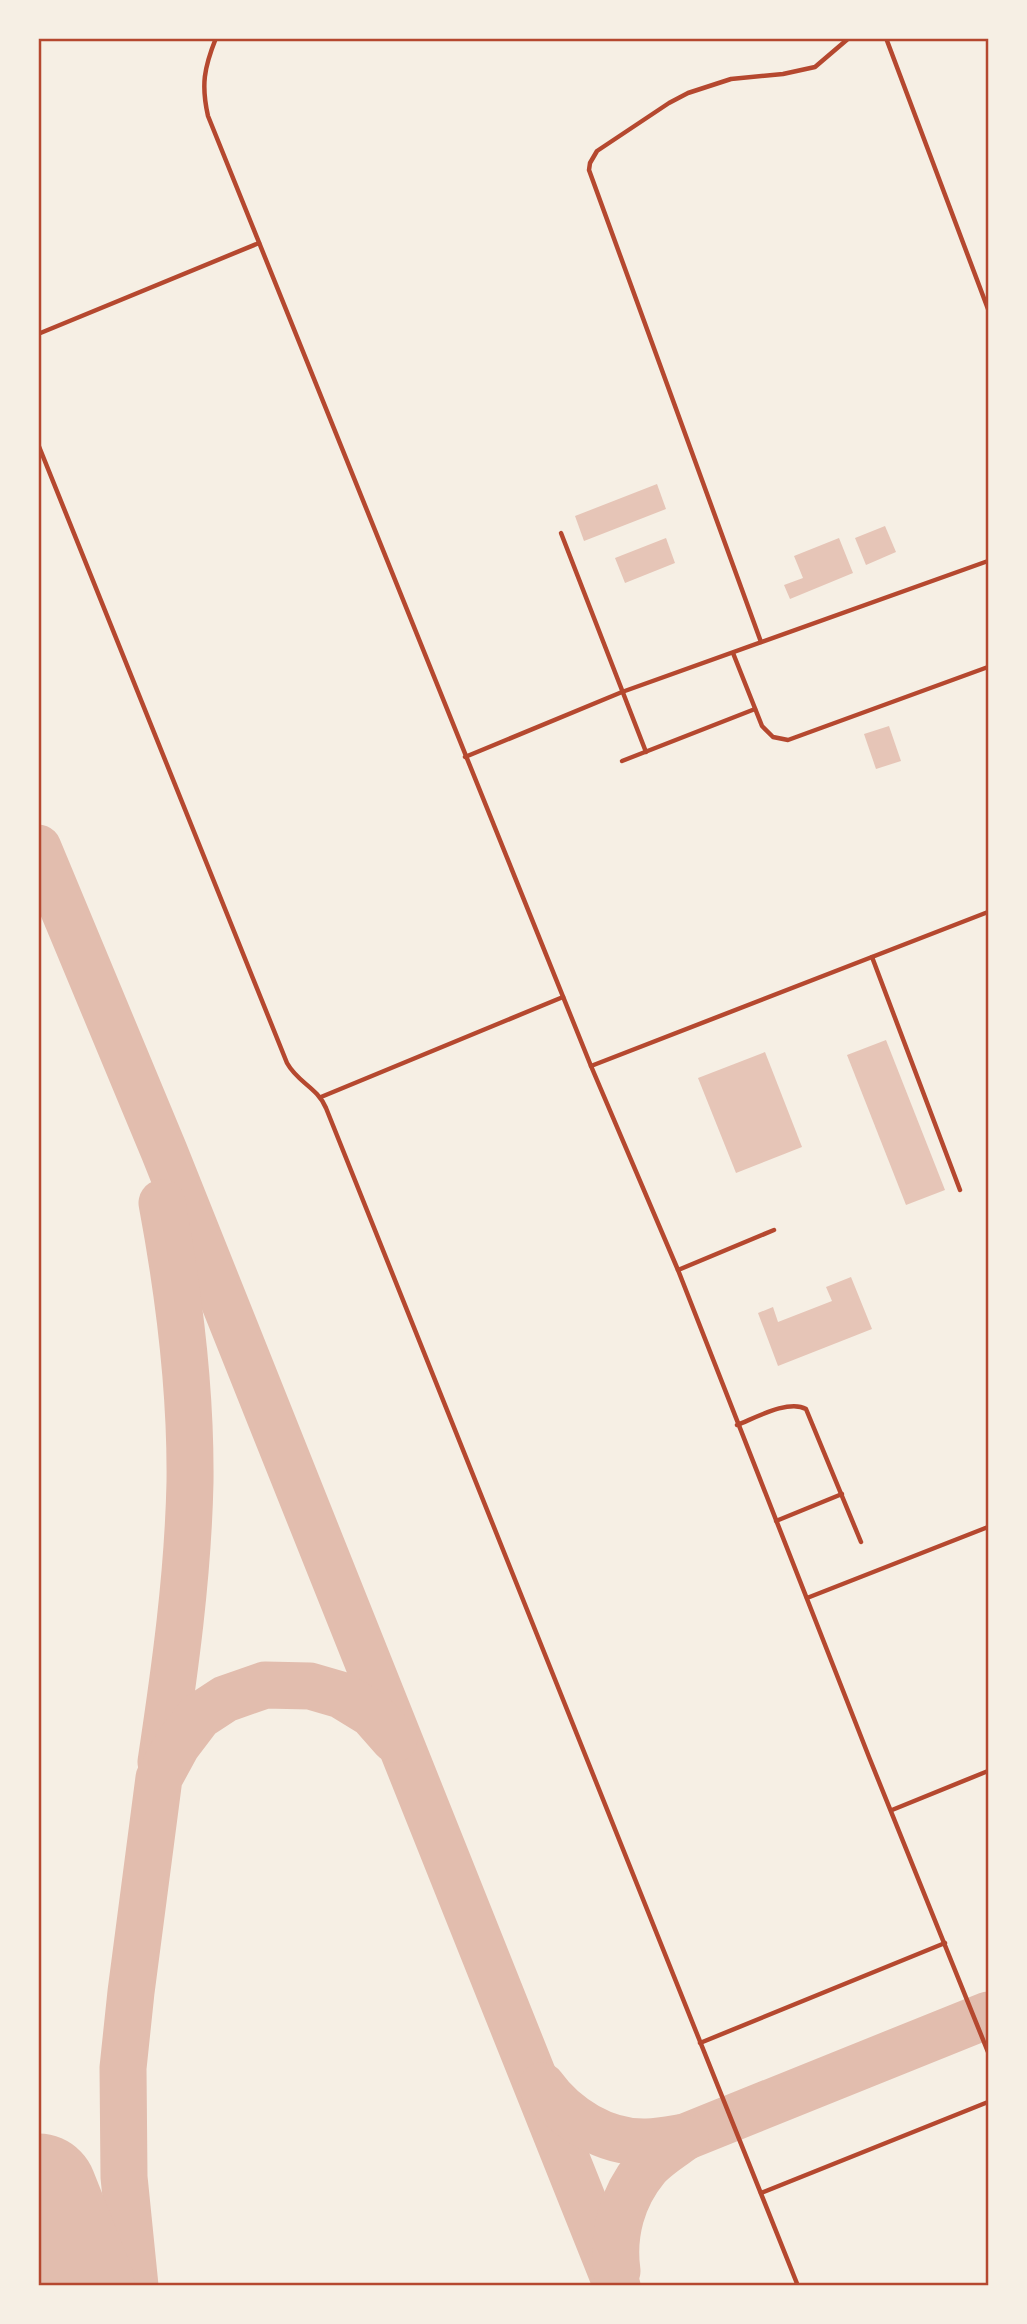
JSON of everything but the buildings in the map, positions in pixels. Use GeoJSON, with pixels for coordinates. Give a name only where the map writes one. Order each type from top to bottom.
{"type":"FeatureCollection","features":[{"type":"Feature","properties":{"kind":"lane"},"geometry":{"type":"LineString","coordinates":[[216,38],[206,64],[205,103],[563,998],[678,1270],[737,1425],[989,2052]]}},
{"type":"Feature","properties":{"kind":"lane"},"geometry":{"type":"LineString","coordinates":[[761,642],[590,177],[590,163],[597,151],[668,103],[688,93],[731,79],[798,72],[815,67],[849,38]]}},
{"type":"Feature","properties":{"kind":"lane"},"geometry":{"type":"LineString","coordinates":[[886,38],[989,309]]}},
{"type":"Feature","properties":{"kind":"lane"},"geometry":{"type":"LineString","coordinates":[[38,334],[259,243]]}},
{"type":"Feature","properties":{"kind":"lane"},"geometry":{"type":"LineString","coordinates":[[38,444],[287,1063],[299,1080],[321,1097],[797,2286]]}},
{"type":"Feature","properties":{"kind":"lane"},"geometry":{"type":"LineString","coordinates":[[561,533],[646,752]]}},
{"type":"Feature","properties":{"kind":"lane"},"geometry":{"type":"LineString","coordinates":[[466,757],[622,692],[989,561]]}},
{"type":"Feature","properties":{"kind":"lane"},"geometry":{"type":"LineString","coordinates":[[733,653],[766,733],[788,740],[989,667]]}},
{"type":"Feature","properties":{"kind":"lane"},"geometry":{"type":"LineString","coordinates":[[622,761],[755,709]]}},
{"type":"Feature","properties":{"kind":"lane"},"geometry":{"type":"LineString","coordinates":[[591,1066],[989,912]]}},
{"type":"Feature","properties":{"kind":"lane"},"geometry":{"type":"LineString","coordinates":[[872,957],[960,1190]]}},
{"type":"Feature","properties":{"kind":"lane"},"geometry":{"type":"LineString","coordinates":[[321,1097],[563,998]]}},
{"type":"Feature","properties":{"kind":"lane"},"geometry":{"type":"LineString","coordinates":[[678,1270],[774,1230]]}},
{"type":"Feature","properties":{"kind":"lane"},"geometry":{"type":"LineString","coordinates":[[737,1425],[788,1406],[798,1405],[806,1409],[861,1542]]}},
{"type":"Feature","properties":{"kind":"lane"},"geometry":{"type":"LineString","coordinates":[[776,1521],[842,1494]]}},
{"type":"Feature","properties":{"kind":"lane"},"geometry":{"type":"LineString","coordinates":[[807,1598],[989,1527]]}},
{"type":"Feature","properties":{"kind":"lane"},"geometry":{"type":"LineString","coordinates":[[892,1810],[989,1771]]}},
{"type":"Feature","properties":{"kind":"lane"},"geometry":{"type":"LineString","coordinates":[[700,2043],[944,1943]]}},
{"type":"Feature","properties":{"kind":"lane"},"geometry":{"type":"LineString","coordinates":[[761,2193],[989,2102]]}},
{"type":"Feature","properties":{"kind":"taxiway"},"geometry":{"type":"LineString","coordinates":[[38,848],[164,1151],[617,2286]]}},
{"type":"Feature","properties":{"kind":"taxiway"},"geometry":{"type":"LineString","coordinates":[[161,1762],[184,1587],[190,1482],[183,1342],[162,1203]]}},
{"type":"Feature","properties":{"kind":"taxiway"},"geometry":{"type":"LineString","coordinates":[[135,2286],[124,2177],[123,2068],[159,1778],[177,1745],[199,1716],[225,1699],[265,1685],[310,1686],[341,1695],[372,1714],[394,1739]]}},
{"type":"Feature","properties":{"kind":"taxiway"},"geometry":{"type":"LineString","coordinates":[[542,2086],[551,2098],[574,2118],[601,2133],[646,2142],[685,2137],[988,2015]]}},
{"type":"Feature","properties":{"kind":"taxiway"},"geometry":{"type":"LineString","coordinates":[[617,2271],[618,2230],[631,2191],[650,2164],[685,2137]]}},
{"type":"Feature","properties":{"kind":"runway"},"geometry":{"type":"LineString","coordinates":[[38,2193],[75,2286]]}}]}
